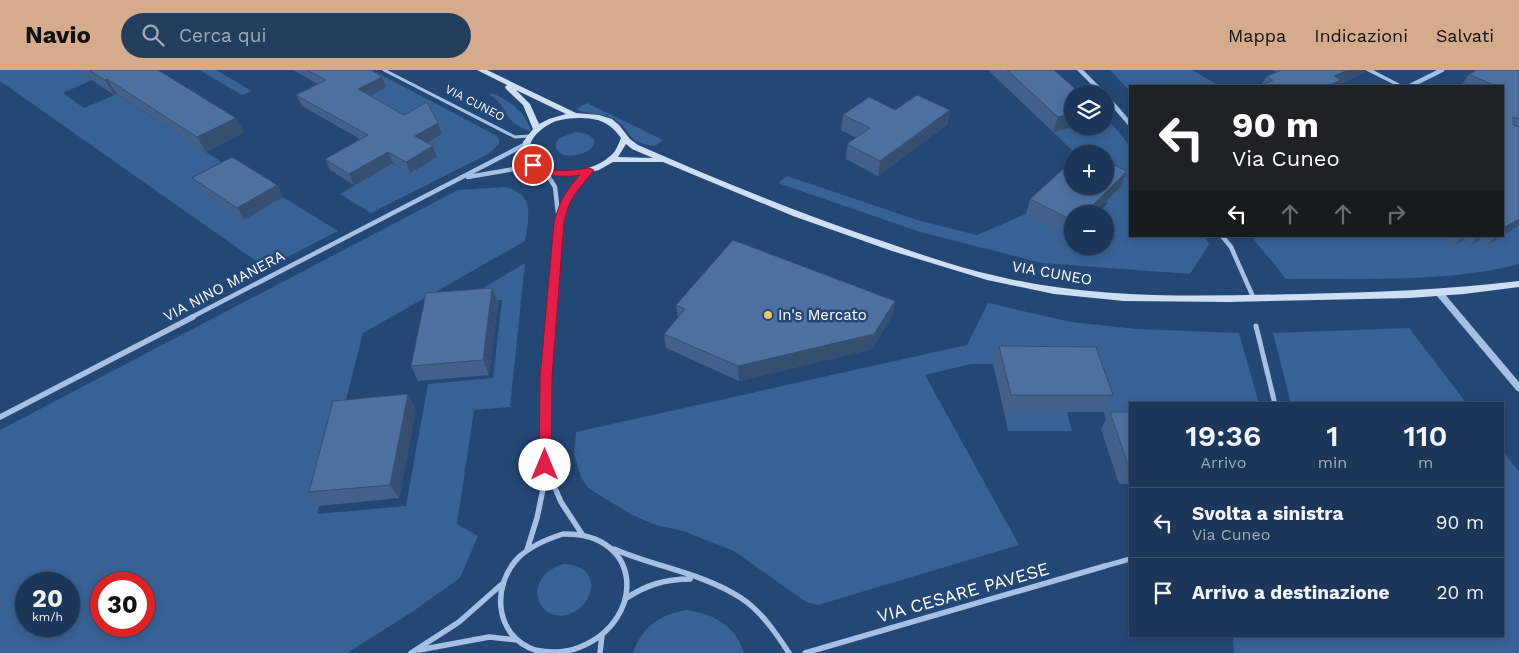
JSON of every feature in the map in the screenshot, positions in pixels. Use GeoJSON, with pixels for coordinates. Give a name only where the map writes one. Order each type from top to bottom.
{"type":"FeatureCollection","features":[{"type":"Feature","properties":{"kind":"main road","name":"VIA CUNEO"},"geometry":{"type":"LineString","coordinates":[[481,70],[576,116]]}},
{"type":"Feature","properties":{"kind":"main road","name":"VIA CUNEO"},"geometry":{"type":"LineString","coordinates":[[503,81],[526,104],[537,129]]}},
{"type":"Feature","properties":{"kind":"main road","name":"VIA CUNEO"},"geometry":{"type":"LineString","coordinates":[[526,144],[530,136],[537,129],[561,118],[593,116],[608,121],[619,128],[624,139],[635,147],[758,200],[860,238],[958,269],[1016,284],[1108,298],[1173,300],[1440,294],[1519,284]]}},
{"type":"Feature","properties":{"kind":"main road"},"geometry":{"type":"LineString","coordinates":[[612,160],[622,150],[624,139]]}},
{"type":"Feature","properties":{"kind":"main road"},"geometry":{"type":"LineString","coordinates":[[526,144],[526,152],[529,159],[533,165],[542,170]]}},
{"type":"Feature","properties":{"kind":"main road","name":"VIA CUNEO"},"geometry":{"type":"LineString","coordinates":[[542,170],[574,173],[589,170],[612,160],[652,160],[678,165]]}},
{"type":"Feature","properties":{"kind":"street"},"geometry":{"type":"LineString","coordinates":[[1080,70],[1094,85]]}},
{"type":"Feature","properties":{"kind":"street"},"geometry":{"type":"LineString","coordinates":[[1368,70],[1399,85]]}},
{"type":"Feature","properties":{"kind":"street"},"geometry":{"type":"LineString","coordinates":[[1412,85],[1442,70]]}},
{"type":"Feature","properties":{"kind":"street"},"geometry":{"type":"LineString","coordinates":[[1114,106],[1129,123]]}},
{"type":"Feature","properties":{"kind":"street","name":"VIA NINO MANERA"},"geometry":{"type":"LineString","coordinates":[[0,418],[526,144]]}},
{"type":"Feature","properties":{"kind":"street","name":"VIA NINO MANERA"},"geometry":{"type":"LineString","coordinates":[[460,178],[492,171],[520,168],[542,170]]}},
{"type":"Feature","properties":{"kind":"street"},"geometry":{"type":"LineString","coordinates":[[542,170],[555,187],[559,222]]}},
{"type":"Feature","properties":{"kind":"street"},"geometry":{"type":"LineString","coordinates":[[527,550],[537,518],[545,465],[546,378],[559,222],[564,202],[570,191],[589,170]]}},
{"type":"Feature","properties":{"kind":"street"},"geometry":{"type":"LineString","coordinates":[[1223,237],[1231,247],[1254,298]]}},
{"type":"Feature","properties":{"kind":"street"},"geometry":{"type":"LineString","coordinates":[[1440,294],[1519,388]]}},
{"type":"Feature","properties":{"kind":"street"},"geometry":{"type":"LineString","coordinates":[[1256,326],[1275,402]]}},
{"type":"Feature","properties":{"kind":"street"},"geometry":{"type":"LineString","coordinates":[[545,465],[553,488],[566,512],[582,534]]}},
{"type":"Feature","properties":{"kind":"street"},"geometry":{"type":"LineString","coordinates":[[412,652],[476,611],[502,584],[513,565],[527,550],[544,540],[563,534],[582,534],[650,564],[723,588],[742,599],[779,637],[789,653]]}},
{"type":"Feature","properties":{"kind":"street"},"geometry":{"type":"LineString","coordinates":[[412,652],[489,637],[517,640],[536,650],[559,653],[582,648],[602,635],[618,618],[626,599],[628,580],[624,563],[614,549]]}},
{"type":"Feature","properties":{"kind":"street","name":"VIA CESARE PAVESE"},"geometry":{"type":"LineString","coordinates":[[805,653],[1129,559]]}},
{"type":"Feature","properties":{"kind":"street"},"geometry":{"type":"LineString","coordinates":[[626,599],[641,587],[656,582],[672,578],[697,579]]}},
{"type":"Feature","properties":{"kind":"street"},"geometry":{"type":"LineString","coordinates":[[502,584],[500,605],[503,618],[505,624],[517,640]]}},
{"type":"Feature","properties":{"kind":"street"},"geometry":{"type":"LineString","coordinates":[[600,653],[602,635]]}},
{"type":"Feature","properties":{"kind":"lane","name":"VIA CUNEO"},"geometry":{"type":"LineString","coordinates":[[384,70],[515,137],[530,136]]}},
{"type":"Feature","properties":{"kind":"shaded area"},"geometry":{"type":"Polygon","coordinates":[[[0,70],[77,70],[92,80],[63,93],[84,108],[117,94],[234,170],[199,189],[244,219],[283,197],[338,231],[266,268],[0,81],[0,70]]]}},
{"type":"Feature","properties":{"kind":"shaded area"},"geometry":{"type":"Polygon","coordinates":[[[199,70],[216,70],[252,91],[242,95],[199,70]]]}},
{"type":"Feature","properties":{"kind":"shaded area"},"geometry":{"type":"Polygon","coordinates":[[[357,70],[372,70],[497,136],[499,144],[488,154],[371,213],[340,194],[393,163],[410,173],[361,101],[387,86],[357,70]]]}},
{"type":"Feature","properties":{"kind":"shaded area"},"geometry":{"type":"Polygon","coordinates":[[[1110,70],[1192,70],[1218,85],[1129,85],[1129,90],[1110,70]]]}},
{"type":"Feature","properties":{"kind":"shaded area"},"geometry":{"type":"Polygon","coordinates":[[[492,93],[505,100],[521,113],[531,132],[512,121],[499,103],[489,95],[492,93]]]}},
{"type":"Feature","properties":{"kind":"shaded area"},"geometry":{"type":"Polygon","coordinates":[[[587,103],[663,140],[655,146],[638,142],[614,119],[576,109],[587,103]]]}},
{"type":"Feature","properties":{"kind":"shaded area"},"geometry":{"type":"Polygon","coordinates":[[[1114,127],[1129,145],[1129,237],[1204,237],[1209,244],[1190,274],[1042,263],[920,232],[778,183],[787,176],[917,220],[977,235],[1026,214],[1064,233],[1064,255],[1114,255],[1114,205],[1106,205],[1108,203],[1105,201],[1105,195],[1114,195],[1114,145],[1067,145],[1053,132],[1064,129],[1064,135],[1114,135],[1114,127]]]}},
{"type":"Feature","properties":{"kind":"shaded area"},"geometry":{"type":"Polygon","coordinates":[[[575,132],[589,135],[595,142],[592,148],[572,156],[562,154],[555,146],[558,139],[575,132]]]}},
{"type":"Feature","properties":{"kind":"shaded area"},"geometry":{"type":"Polygon","coordinates":[[[505,187],[515,190],[526,201],[528,223],[525,241],[363,333],[317,514],[406,506],[428,384],[493,378],[502,300],[458,303],[525,263],[510,407],[474,410],[457,524],[478,536],[460,578],[412,612],[347,653],[0,653],[0,430],[458,190],[505,187]]]}},
{"type":"Feature","properties":{"kind":"shaded area"},"geometry":{"type":"Polygon","coordinates":[[[1519,225],[1519,264],[1463,274],[1374,279],[1286,279],[1252,237],[1441,237],[1455,245],[1463,240],[1471,245],[1479,240],[1504,237],[1504,235],[1519,225]]]}},
{"type":"Feature","properties":{"kind":"shaded area"},"geometry":{"type":"Polygon","coordinates":[[[988,303],[1071,322],[1136,329],[1239,333],[1258,402],[1129,402],[1129,429],[1109,429],[1088,364],[971,364],[925,375],[1019,545],[818,605],[806,602],[734,551],[683,531],[656,525],[632,515],[588,488],[581,477],[574,454],[576,432],[967,345],[988,303]]]}},
{"type":"Feature","properties":{"kind":"shaded area"},"geometry":{"type":"Polygon","coordinates":[[[1409,328],[1465,402],[1290,402],[1273,333],[1409,328]]]}},
{"type":"Feature","properties":{"kind":"shaded area"},"geometry":{"type":"Polygon","coordinates":[[[1004,412],[1067,412],[1072,431],[1008,431],[1004,412]]]}},
{"type":"Feature","properties":{"kind":"shaded area"},"geometry":{"type":"Polygon","coordinates":[[[1504,452],[1519,472],[1519,653],[1234,653],[1233,637],[1504,637],[1504,452]]]}},
{"type":"Feature","properties":{"kind":"shaded area"},"geometry":{"type":"Polygon","coordinates":[[[563,564],[574,565],[587,573],[590,577],[591,588],[590,594],[580,608],[567,615],[555,615],[546,611],[540,602],[537,592],[540,582],[548,572],[563,564]]]}},
{"type":"Feature","properties":{"kind":"shaded area"},"geometry":{"type":"Polygon","coordinates":[[[687,610],[715,618],[723,623],[736,635],[744,653],[633,653],[641,636],[653,623],[668,615],[687,610]]]}},
{"type":"Feature","properties":{"kind":"building"},"geometry":{"type":"Polygon","coordinates":[[[89,70],[158,70],[236,118],[197,137],[107,79],[105,80],[89,70]]]}},
{"type":"Feature","properties":{"kind":"building"},"geometry":{"type":"Polygon","coordinates":[[[307,70],[371,70],[382,77],[358,89],[404,115],[427,102],[438,123],[415,136],[433,146],[406,162],[388,152],[349,174],[325,159],[368,135],[296,95],[326,80],[307,70]]]}},
{"type":"Feature","properties":{"kind":"building"},"geometry":{"type":"Polygon","coordinates":[[[1007,70],[1054,70],[1071,85],[1064,85],[1064,116],[1058,117],[1007,70]]]}},
{"type":"Feature","properties":{"kind":"building"},"geometry":{"type":"Polygon","coordinates":[[[1281,70],[1348,70],[1334,76],[1341,80],[1329,85],[1262,85],[1273,80],[1266,77],[1281,70]]]}},
{"type":"Feature","properties":{"kind":"building"},"geometry":{"type":"Polygon","coordinates":[[[1477,70],[1519,70],[1519,119],[1513,117],[1513,125],[1519,127],[1519,219],[1504,228],[1504,85],[1494,85],[1469,74],[1477,70]]]}},
{"type":"Feature","properties":{"kind":"building"},"geometry":{"type":"Polygon","coordinates":[[[917,95],[950,110],[880,161],[847,144],[870,128],[843,115],[869,97],[895,110],[917,95]]]}},
{"type":"Feature","properties":{"kind":"building"},"geometry":{"type":"Polygon","coordinates":[[[232,157],[277,185],[237,208],[192,178],[232,157]]]}},
{"type":"Feature","properties":{"kind":"building"},"geometry":{"type":"Polygon","coordinates":[[[1114,165],[1127,171],[1114,184],[1114,165]]]}},
{"type":"Feature","properties":{"kind":"building"},"geometry":{"type":"Polygon","coordinates":[[[1064,168],[1064,195],[1103,195],[1093,205],[1064,205],[1064,216],[1030,199],[1064,168]]]}},
{"type":"Feature","properties":{"kind":"building"},"geometry":{"type":"Polygon","coordinates":[[[733,240],[895,301],[874,334],[738,366],[664,334],[685,309],[676,305],[733,240]]]}},
{"type":"Feature","properties":{"kind":"building"},"geometry":{"type":"Polygon","coordinates":[[[492,288],[483,360],[411,366],[426,293],[492,288]]]}},
{"type":"Feature","properties":{"kind":"building"},"geometry":{"type":"Polygon","coordinates":[[[999,346],[1096,347],[1113,395],[1011,395],[999,346]]]}},
{"type":"Feature","properties":{"kind":"building"},"geometry":{"type":"Polygon","coordinates":[[[408,394],[390,485],[309,492],[333,401],[408,394]]]}},
{"type":"Feature","properties":{"kind":"building"},"geometry":{"type":"Polygon","coordinates":[[[1110,412],[1129,412],[1129,468],[1110,412]]]}},
{"type":"Feature","properties":{"kind":"place","name":"In's Mercato"},"geometry":{"type":"Point","coordinates":[768,315]}},
{"type":"Feature","properties":{"kind":"route"},"geometry":{"type":"LineString","coordinates":[[533,165],[545,171],[559,173],[589,170],[570,191],[564,202],[559,222],[546,378],[545,465]]}}]}
